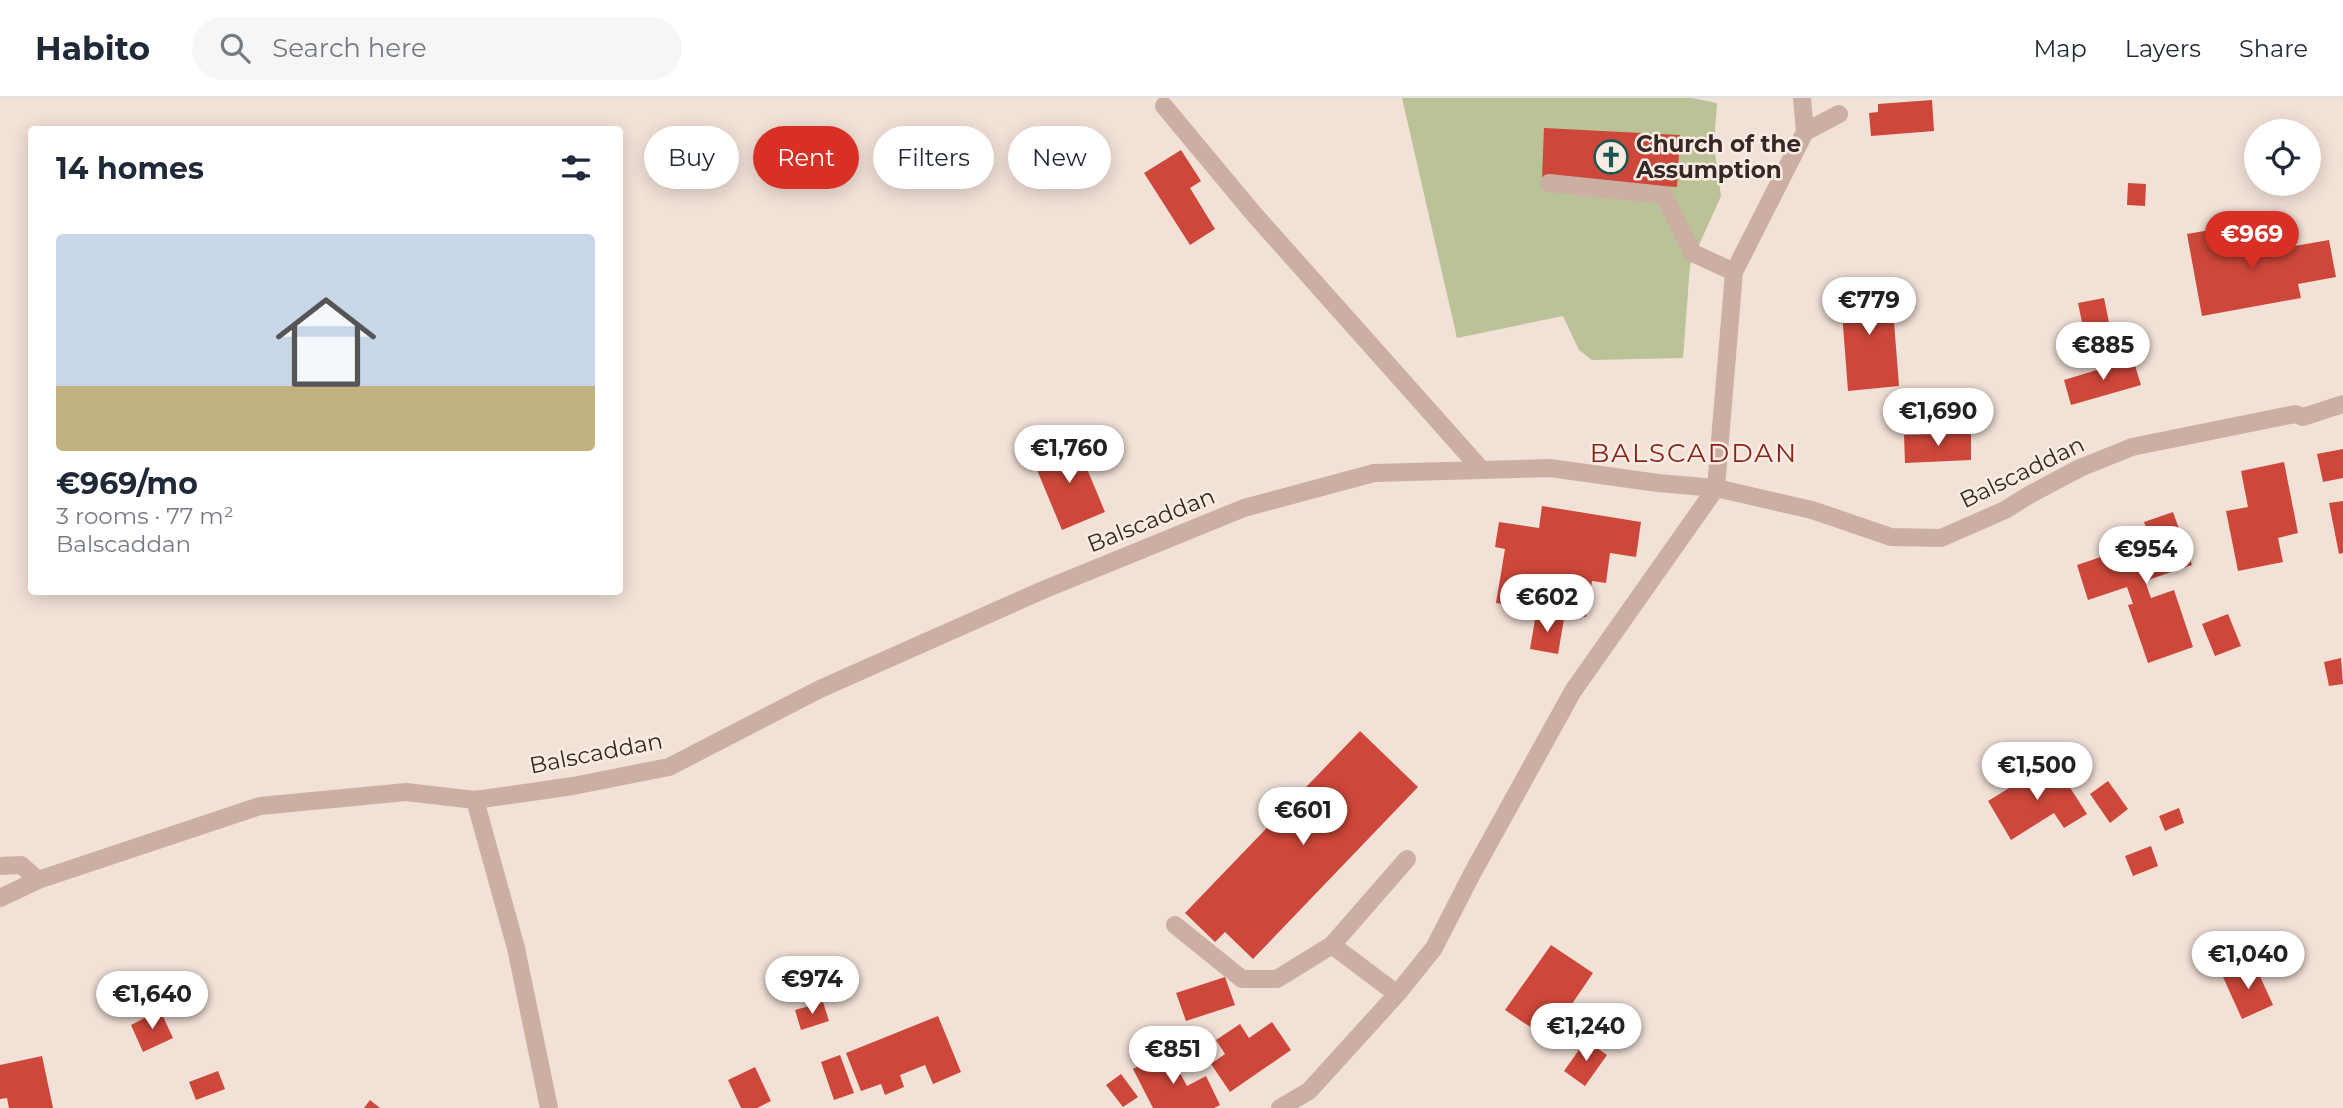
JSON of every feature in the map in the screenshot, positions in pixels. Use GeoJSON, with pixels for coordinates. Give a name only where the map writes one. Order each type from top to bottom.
{"type":"FeatureCollection","features":[{"type":"Feature","properties":{"kind":"street"},"geometry":{"type":"LineString","coordinates":[[1280,1108],[1310,1100],[1434,948],[1573,691],[1716,488],[1734,272],[1805,132],[1802,98]]}},
{"type":"Feature","properties":{"kind":"street"},"geometry":{"type":"LineString","coordinates":[[1164,106],[1253,213],[1480,468]]}},
{"type":"Feature","properties":{"kind":"street"},"geometry":{"type":"LineString","coordinates":[[1805,132],[1839,114]]}},
{"type":"Feature","properties":{"kind":"street"},"geometry":{"type":"LineString","coordinates":[[1549,183],[1664,195],[1693,253],[1734,272]]}},
{"type":"Feature","properties":{"kind":"street","name":"Balscaddan"},"geometry":{"type":"LineString","coordinates":[[0,898],[37,880],[260,806],[405,792],[475,800],[573,786],[669,767],[844,678],[1014,603],[1244,509],[1374,473],[1550,468],[1716,488],[1812,510],[1891,537],[1941,538],[2005,510],[2080,468],[2132,446],[2295,414],[2303,417],[2343,404]]}},
{"type":"Feature","properties":{"kind":"street"},"geometry":{"type":"LineString","coordinates":[[475,800],[516,948],[549,1108]]}},
{"type":"Feature","properties":{"kind":"street"},"geometry":{"type":"LineString","coordinates":[[1175,925],[1242,979],[1277,979],[1332,945],[1407,859]]}},
{"type":"Feature","properties":{"kind":"street"},"geometry":{"type":"LineString","coordinates":[[0,866],[21,865],[37,880]]}},
{"type":"Feature","properties":{"kind":"street"},"geometry":{"type":"LineString","coordinates":[[1332,945],[1397,994]]}},
{"type":"Feature","properties":{"kind":"green space"},"geometry":{"type":"Polygon","coordinates":[[[1402,98],[1692,98],[1717,103],[1714,146],[1721,196],[1690,265],[1683,358],[1592,360],[1579,350],[1563,316],[1457,338],[1402,98]]]}},
{"type":"Feature","properties":{"kind":"building"},"geometry":{"type":"Polygon","coordinates":[[[1932,100],[1934,131],[1871,136],[1869,113],[1878,112],[1878,104],[1932,100]]]}},
{"type":"Feature","properties":{"kind":"building","name":"Church of the Assumption"},"geometry":{"type":"Polygon","coordinates":[[[1544,128],[1680,135],[1677,187],[1542,179],[1544,128]]]}},
{"type":"Feature","properties":{"kind":"building"},"geometry":{"type":"Polygon","coordinates":[[[1181,150],[1201,181],[1190,188],[1215,229],[1190,245],[1144,173],[1181,150]]]}},
{"type":"Feature","properties":{"kind":"building"},"geometry":{"type":"Polygon","coordinates":[[[2128,183],[2146,184],[2145,206],[2127,205],[2128,183]]]}},
{"type":"Feature","properties":{"kind":"building"},"geometry":{"type":"Polygon","coordinates":[[[2239,225],[2244,255],[2329,240],[2336,277],[2298,284],[2301,298],[2202,316],[2187,234],[2239,225]]]}},
{"type":"Feature","properties":{"kind":"building"},"geometry":{"type":"Polygon","coordinates":[[[1891,283],[1899,386],[1848,391],[1840,286],[1891,283]]]}},
{"type":"Feature","properties":{"kind":"building"},"geometry":{"type":"Polygon","coordinates":[[[2104,298],[2112,337],[2086,342],[2078,303],[2104,298]]]}},
{"type":"Feature","properties":{"kind":"building"},"geometry":{"type":"Polygon","coordinates":[[[2133,359],[2141,385],[2071,405],[2064,380],[2133,359]]]}},
{"type":"Feature","properties":{"kind":"building"},"geometry":{"type":"Polygon","coordinates":[[[1971,433],[1971,460],[1905,463],[1904,435],[1971,433]]]}},
{"type":"Feature","properties":{"kind":"building"},"geometry":{"type":"Polygon","coordinates":[[[1075,440],[1105,512],[1062,530],[1032,458],[1075,440]]]}},
{"type":"Feature","properties":{"kind":"building"},"geometry":{"type":"Polygon","coordinates":[[[2343,449],[2343,478],[2323,482],[2317,454],[2343,449]]]}},
{"type":"Feature","properties":{"kind":"building"},"geometry":{"type":"Polygon","coordinates":[[[2284,462],[2298,533],[2278,538],[2283,562],[2238,571],[2226,511],[2248,507],[2241,471],[2284,462]]]}},
{"type":"Feature","properties":{"kind":"building"},"geometry":{"type":"Polygon","coordinates":[[[2343,501],[2343,553],[2339,554],[2329,503],[2343,501]]]}},
{"type":"Feature","properties":{"kind":"building"},"geometry":{"type":"Polygon","coordinates":[[[1542,506],[1641,522],[1636,557],[1610,553],[1606,583],[1592,581],[1586,617],[1496,603],[1505,549],[1495,547],[1499,522],[1539,528],[1542,506]]]}},
{"type":"Feature","properties":{"kind":"building"},"geometry":{"type":"Polygon","coordinates":[[[2173,512],[2192,565],[2145,581],[2151,598],[2174,590],[2193,647],[2148,663],[2128,605],[2133,604],[2127,587],[2088,600],[2077,565],[2151,540],[2144,522],[2173,512]]]}},
{"type":"Feature","properties":{"kind":"building"},"geometry":{"type":"Polygon","coordinates":[[[1536,614],[1564,619],[1558,654],[1530,649],[1536,614]]]}},
{"type":"Feature","properties":{"kind":"building"},"geometry":{"type":"Polygon","coordinates":[[[2228,614],[2241,646],[2215,656],[2202,624],[2228,614]]]}},
{"type":"Feature","properties":{"kind":"building"},"geometry":{"type":"Polygon","coordinates":[[[2341,658],[2343,684],[2329,686],[2324,662],[2341,658]]]}},
{"type":"Feature","properties":{"kind":"building"},"geometry":{"type":"Polygon","coordinates":[[[1360,731],[1418,787],[1253,959],[1225,932],[1215,942],[1185,913],[1360,731]]]}},
{"type":"Feature","properties":{"kind":"building"},"geometry":{"type":"Polygon","coordinates":[[[2053,761],[2087,814],[2064,828],[2054,813],[2011,840],[1988,801],[2053,761]]]}},
{"type":"Feature","properties":{"kind":"building"},"geometry":{"type":"Polygon","coordinates":[[[2108,781],[2128,809],[2110,823],[2090,794],[2108,781]]]}},
{"type":"Feature","properties":{"kind":"building"},"geometry":{"type":"Polygon","coordinates":[[[2179,808],[2184,823],[2165,831],[2159,816],[2179,808]]]}},
{"type":"Feature","properties":{"kind":"building"},"geometry":{"type":"Polygon","coordinates":[[[2151,846],[2158,866],[2133,876],[2125,856],[2151,846]]]}},
{"type":"Feature","properties":{"kind":"building"},"geometry":{"type":"Polygon","coordinates":[[[1551,945],[1593,973],[1548,1039],[1505,1010],[1551,945]]]}},
{"type":"Feature","properties":{"kind":"building"},"geometry":{"type":"Polygon","coordinates":[[[2254,963],[2273,1005],[2242,1019],[2223,977],[2254,963]]]}},
{"type":"Feature","properties":{"kind":"building"},"geometry":{"type":"Polygon","coordinates":[[[1225,977],[1235,1005],[1186,1021],[1176,993],[1225,977]]]}},
{"type":"Feature","properties":{"kind":"building"},"geometry":{"type":"Polygon","coordinates":[[[823,1002],[829,1021],[801,1030],[795,1010],[823,1002]]]}},
{"type":"Feature","properties":{"kind":"building"},"geometry":{"type":"Polygon","coordinates":[[[160,1010],[173,1038],[143,1052],[131,1025],[160,1010]]]}},
{"type":"Feature","properties":{"kind":"building"},"geometry":{"type":"Polygon","coordinates":[[[938,1016],[961,1072],[933,1084],[925,1065],[900,1075],[904,1087],[885,1095],[881,1084],[861,1091],[846,1053],[938,1016]]]}},
{"type":"Feature","properties":{"kind":"building"},"geometry":{"type":"Polygon","coordinates":[[[1272,1022],[1291,1050],[1230,1092],[1211,1064],[1225,1054],[1216,1040],[1240,1024],[1249,1038],[1272,1022]]]}},
{"type":"Feature","properties":{"kind":"building"},"geometry":{"type":"Polygon","coordinates":[[[1586,1040],[1607,1055],[1585,1086],[1564,1071],[1586,1040]]]}},
{"type":"Feature","properties":{"kind":"building"},"geometry":{"type":"Polygon","coordinates":[[[1168,1051],[1187,1086],[1206,1076],[1220,1105],[1214,1108],[1153,1108],[1133,1069],[1168,1051]]]}},
{"type":"Feature","properties":{"kind":"building"},"geometry":{"type":"Polygon","coordinates":[[[840,1055],[854,1093],[834,1100],[821,1062],[840,1055]]]}},
{"type":"Feature","properties":{"kind":"building"},"geometry":{"type":"Polygon","coordinates":[[[42,1056],[53,1108],[9,1108],[7,1098],[0,1099],[0,1065],[42,1056]]]}},
{"type":"Feature","properties":{"kind":"building"},"geometry":{"type":"Polygon","coordinates":[[[755,1067],[771,1101],[757,1108],[741,1108],[728,1080],[755,1067]]]}},
{"type":"Feature","properties":{"kind":"building"},"geometry":{"type":"Polygon","coordinates":[[[218,1071],[225,1089],[196,1100],[189,1082],[218,1071]]]}},
{"type":"Feature","properties":{"kind":"building"},"geometry":{"type":"Polygon","coordinates":[[[1121,1074],[1138,1097],[1123,1107],[1106,1085],[1121,1074]]]}},
{"type":"Feature","properties":{"kind":"building"},"geometry":{"type":"Polygon","coordinates":[[[370,1100],[380,1108],[364,1108],[370,1100]]]}},
{"type":"Feature","properties":{"kind":"place","name":"Church of the Assumption"},"geometry":{"type":"Point","coordinates":[1611,157]}},
{"type":"Feature","properties":{"kind":"district","name":"BALSCADDAN"},"geometry":{"type":"Point","coordinates":[1694,453]}}]}
